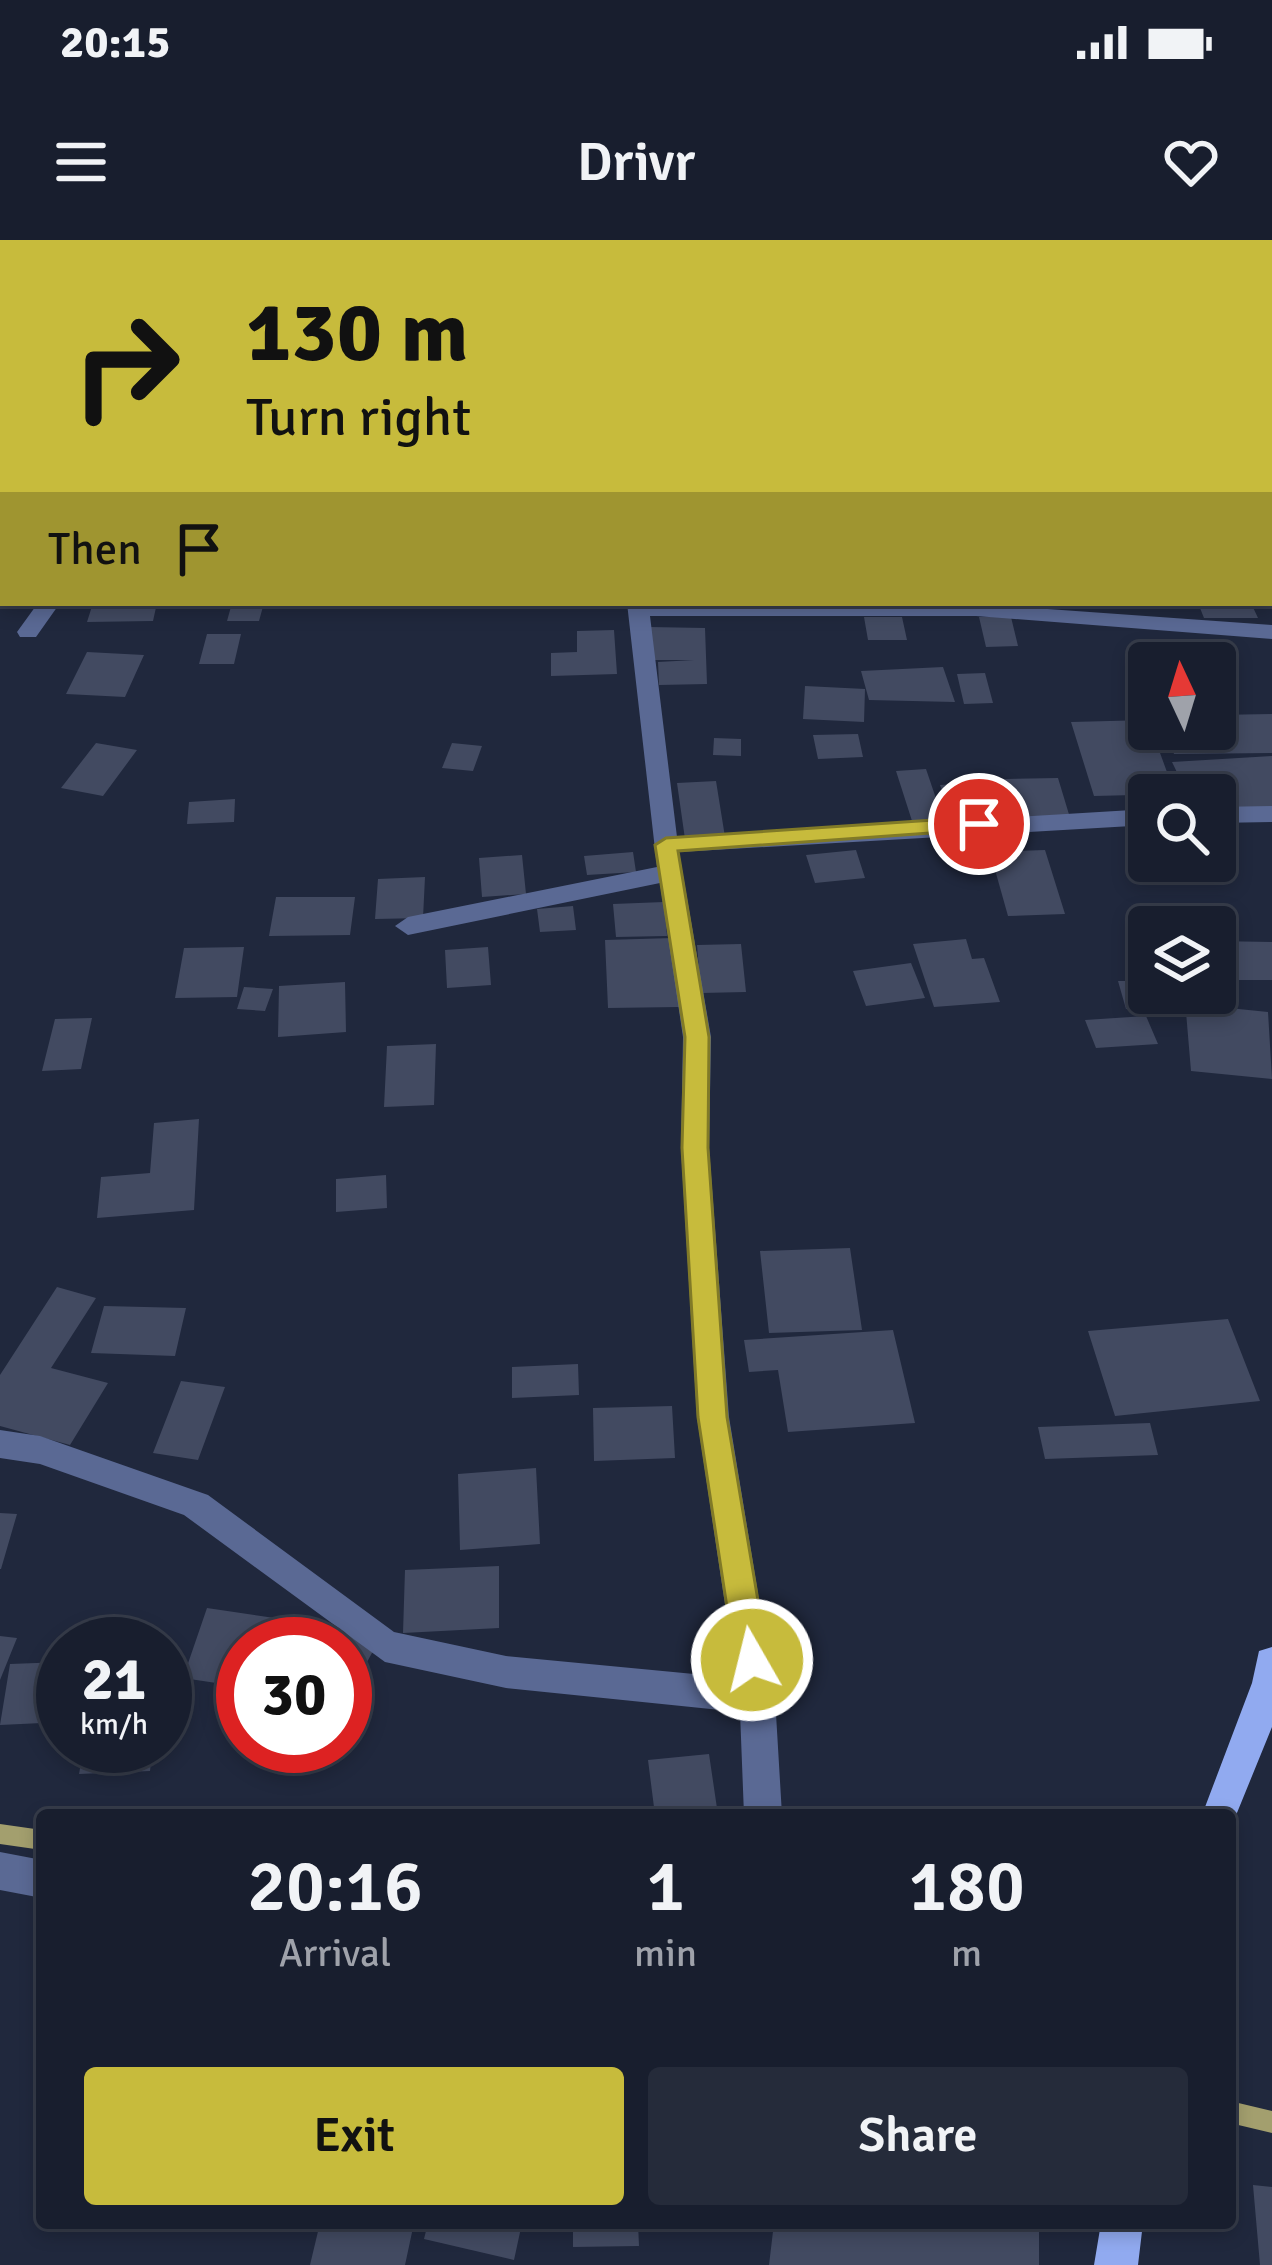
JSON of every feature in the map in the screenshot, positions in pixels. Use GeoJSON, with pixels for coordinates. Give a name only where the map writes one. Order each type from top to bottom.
{"type":"FeatureCollection","features":[{"type":"Feature","properties":{"kind":"main road"},"geometry":{"type":"LineString","coordinates":[[1223,1809],[1271,1683],[1272,1663]]}},
{"type":"Feature","properties":{"kind":"main road"},"geometry":{"type":"LineString","coordinates":[[1116,2265],[1121,2229]]}},
{"type":"Feature","properties":{"kind":"street"},"geometry":{"type":"LineString","coordinates":[[28,632],[47,606]]}},
{"type":"Feature","properties":{"kind":"street"},"geometry":{"type":"LineString","coordinates":[[763,1809],[757,1697],[712,1417],[695,1148],[697,1037],[667,859],[639,607],[976,610],[1272,632]]}},
{"type":"Feature","properties":{"kind":"street"},"geometry":{"type":"LineString","coordinates":[[1236,815],[1272,814]]}},
{"type":"Feature","properties":{"kind":"street"},"geometry":{"type":"LineString","coordinates":[[408,926],[667,859],[1128,819]]}},
{"type":"Feature","properties":{"kind":"street"},"geometry":{"type":"LineString","coordinates":[[0,1444],[40,1450],[196,1504],[385,1646],[506,1672],[757,1697]]}},
{"type":"Feature","properties":{"kind":"street"},"geometry":{"type":"LineString","coordinates":[[0,1871],[36,1878]]}},
{"type":"Feature","properties":{"kind":"building"},"geometry":{"type":"Polygon","coordinates":[[[92,606],[156,606],[153,621],[87,622],[92,606]]]}},
{"type":"Feature","properties":{"kind":"building"},"geometry":{"type":"Polygon","coordinates":[[[231,606],[263,606],[259,621],[227,621],[231,606]]]}},
{"type":"Feature","properties":{"kind":"building"},"geometry":{"type":"Polygon","coordinates":[[[1199,606],[1252,606],[1258,618],[1204,618],[1199,606]]]}},
{"type":"Feature","properties":{"kind":"building"},"geometry":{"type":"Polygon","coordinates":[[[864,617],[902,617],[907,640],[868,640],[864,617]]]}},
{"type":"Feature","properties":{"kind":"building"},"geometry":{"type":"Polygon","coordinates":[[[979,617],[1011,617],[1018,646],[986,647],[979,617]]]}},
{"type":"Feature","properties":{"kind":"building"},"geometry":{"type":"Polygon","coordinates":[[[649,627],[705,628],[707,684],[659,685],[658,662],[694,660],[648,660],[649,627]]]}},
{"type":"Feature","properties":{"kind":"building"},"geometry":{"type":"Polygon","coordinates":[[[614,630],[617,674],[551,676],[551,653],[577,652],[577,631],[614,630]]]}},
{"type":"Feature","properties":{"kind":"building"},"geometry":{"type":"Polygon","coordinates":[[[207,634],[241,634],[234,664],[199,664],[207,634]]]}},
{"type":"Feature","properties":{"kind":"building"},"geometry":{"type":"Polygon","coordinates":[[[87,652],[144,655],[125,697],[66,694],[87,652]]]}},
{"type":"Feature","properties":{"kind":"building"},"geometry":{"type":"Polygon","coordinates":[[[943,667],[955,702],[869,700],[861,671],[943,667]]]}},
{"type":"Feature","properties":{"kind":"building"},"geometry":{"type":"Polygon","coordinates":[[[985,673],[993,703],[964,704],[957,674],[985,673]]]}},
{"type":"Feature","properties":{"kind":"building"},"geometry":{"type":"Polygon","coordinates":[[[805,686],[865,689],[864,722],[803,719],[805,686]]]}},
{"type":"Feature","properties":{"kind":"building"},"geometry":{"type":"Polygon","coordinates":[[[1272,714],[1272,753],[1174,754],[1173,750],[1236,750],[1236,715],[1272,714]]]}},
{"type":"Feature","properties":{"kind":"building"},"geometry":{"type":"Polygon","coordinates":[[[1128,721],[1128,750],[1159,750],[1168,774],[1128,774],[1128,795],[1094,796],[1071,722],[1128,721]]]}},
{"type":"Feature","properties":{"kind":"building"},"geometry":{"type":"Polygon","coordinates":[[[858,734],[863,757],[818,759],[813,735],[858,734]]]}},
{"type":"Feature","properties":{"kind":"building"},"geometry":{"type":"Polygon","coordinates":[[[714,738],[741,739],[741,756],[713,755],[714,738]]]}},
{"type":"Feature","properties":{"kind":"building"},"geometry":{"type":"Polygon","coordinates":[[[96,743],[137,750],[103,796],[61,788],[96,743]]]}},
{"type":"Feature","properties":{"kind":"building"},"geometry":{"type":"Polygon","coordinates":[[[452,743],[482,746],[473,771],[442,768],[452,743]]]}},
{"type":"Feature","properties":{"kind":"building"},"geometry":{"type":"Polygon","coordinates":[[[1272,756],[1272,808],[1236,810],[1236,774],[1178,774],[1172,762],[1272,756]]]}},
{"type":"Feature","properties":{"kind":"building"},"geometry":{"type":"Polygon","coordinates":[[[926,769],[944,822],[913,824],[896,771],[926,769]]]}},
{"type":"Feature","properties":{"kind":"building"},"geometry":{"type":"Polygon","coordinates":[[[1058,778],[1071,821],[1016,822],[1004,779],[1058,778]]]}},
{"type":"Feature","properties":{"kind":"building"},"geometry":{"type":"Polygon","coordinates":[[[716,781],[725,837],[685,839],[677,783],[716,781]]]}},
{"type":"Feature","properties":{"kind":"building"},"geometry":{"type":"Polygon","coordinates":[[[987,782],[1002,821],[955,824],[940,785],[987,782]]]}},
{"type":"Feature","properties":{"kind":"building"},"geometry":{"type":"Polygon","coordinates":[[[235,799],[234,822],[187,824],[189,802],[235,799]]]}},
{"type":"Feature","properties":{"kind":"building"},"geometry":{"type":"Polygon","coordinates":[[[856,850],[865,878],[815,883],[806,855],[856,850]]]}},
{"type":"Feature","properties":{"kind":"building"},"geometry":{"type":"Polygon","coordinates":[[[1045,850],[1065,914],[1008,916],[990,852],[1045,850]]]}},
{"type":"Feature","properties":{"kind":"building"},"geometry":{"type":"Polygon","coordinates":[[[633,852],[636,872],[587,875],[584,856],[633,852]]]}},
{"type":"Feature","properties":{"kind":"building"},"geometry":{"type":"Polygon","coordinates":[[[522,855],[526,894],[482,897],[479,858],[522,855]]]}},
{"type":"Feature","properties":{"kind":"building"},"geometry":{"type":"Polygon","coordinates":[[[425,877],[423,918],[375,919],[378,879],[425,877]]]}},
{"type":"Feature","properties":{"kind":"building"},"geometry":{"type":"Polygon","coordinates":[[[276,897],[355,897],[350,935],[269,936],[276,897]]]}},
{"type":"Feature","properties":{"kind":"building"},"geometry":{"type":"Polygon","coordinates":[[[664,902],[667,936],[616,937],[613,904],[664,902]]]}},
{"type":"Feature","properties":{"kind":"building"},"geometry":{"type":"Polygon","coordinates":[[[573,906],[576,930],[540,932],[537,909],[573,906]]]}},
{"type":"Feature","properties":{"kind":"building"},"geometry":{"type":"Polygon","coordinates":[[[673,938],[679,1007],[608,1008],[605,940],[673,938]]]}},
{"type":"Feature","properties":{"kind":"building"},"geometry":{"type":"Polygon","coordinates":[[[966,939],[972,959],[984,958],[1000,1002],[934,1007],[913,944],[966,939]]]}},
{"type":"Feature","properties":{"kind":"building"},"geometry":{"type":"Polygon","coordinates":[[[1236,941],[1272,942],[1272,980],[1236,980],[1236,941]]]}},
{"type":"Feature","properties":{"kind":"building"},"geometry":{"type":"Polygon","coordinates":[[[741,944],[746,992],[701,993],[697,945],[741,944]]]}},
{"type":"Feature","properties":{"kind":"building"},"geometry":{"type":"Polygon","coordinates":[[[244,947],[237,997],[175,998],[184,948],[244,947]]]}},
{"type":"Feature","properties":{"kind":"building"},"geometry":{"type":"Polygon","coordinates":[[[488,947],[491,985],[447,988],[445,950],[488,947]]]}},
{"type":"Feature","properties":{"kind":"building"},"geometry":{"type":"Polygon","coordinates":[[[911,963],[925,998],[866,1006],[853,971],[911,963]]]}},
{"type":"Feature","properties":{"kind":"building"},"geometry":{"type":"Polygon","coordinates":[[[1118,981],[1128,981],[1126,1009],[1118,981]]]}},
{"type":"Feature","properties":{"kind":"building"},"geometry":{"type":"Polygon","coordinates":[[[345,982],[346,1032],[278,1037],[279,986],[345,982]]]}},
{"type":"Feature","properties":{"kind":"building"},"geometry":{"type":"Polygon","coordinates":[[[244,987],[273,989],[265,1011],[237,1009],[244,987]]]}},
{"type":"Feature","properties":{"kind":"building"},"geometry":{"type":"Polygon","coordinates":[[[1236,1009],[1268,1012],[1272,1079],[1191,1071],[1186,1014],[1236,1014],[1236,1009]]]}},
{"type":"Feature","properties":{"kind":"building"},"geometry":{"type":"Polygon","coordinates":[[[1146,1016],[1158,1044],[1096,1048],[1085,1020],[1146,1016]]]}},
{"type":"Feature","properties":{"kind":"building"},"geometry":{"type":"Polygon","coordinates":[[[92,1018],[81,1069],[42,1071],[55,1019],[92,1018]]]}},
{"type":"Feature","properties":{"kind":"building"},"geometry":{"type":"Polygon","coordinates":[[[436,1044],[434,1105],[384,1107],[387,1046],[436,1044]]]}},
{"type":"Feature","properties":{"kind":"building"},"geometry":{"type":"Polygon","coordinates":[[[199,1119],[194,1210],[97,1218],[101,1177],[150,1173],[154,1123],[199,1119]]]}},
{"type":"Feature","properties":{"kind":"building"},"geometry":{"type":"Polygon","coordinates":[[[386,1175],[387,1208],[336,1212],[336,1179],[386,1175]]]}},
{"type":"Feature","properties":{"kind":"building"},"geometry":{"type":"Polygon","coordinates":[[[850,1248],[862,1330],[769,1333],[760,1251],[850,1248]]]}},
{"type":"Feature","properties":{"kind":"building"},"geometry":{"type":"Polygon","coordinates":[[[57,1287],[96,1298],[51,1368],[108,1383],[70,1445],[0,1426],[0,1375],[57,1287]]]}},
{"type":"Feature","properties":{"kind":"building"},"geometry":{"type":"Polygon","coordinates":[[[104,1306],[186,1308],[175,1356],[91,1353],[104,1306]]]}},
{"type":"Feature","properties":{"kind":"building"},"geometry":{"type":"Polygon","coordinates":[[[1228,1319],[1260,1401],[1115,1416],[1088,1331],[1228,1319]]]}},
{"type":"Feature","properties":{"kind":"building"},"geometry":{"type":"Polygon","coordinates":[[[893,1330],[915,1423],[788,1432],[778,1370],[749,1372],[744,1340],[893,1330]]]}},
{"type":"Feature","properties":{"kind":"building"},"geometry":{"type":"Polygon","coordinates":[[[578,1364],[579,1395],[512,1398],[512,1367],[578,1364]]]}},
{"type":"Feature","properties":{"kind":"building"},"geometry":{"type":"Polygon","coordinates":[[[181,1381],[225,1387],[198,1460],[153,1453],[181,1381]]]}},
{"type":"Feature","properties":{"kind":"building"},"geometry":{"type":"Polygon","coordinates":[[[672,1406],[675,1458],[594,1461],[593,1408],[672,1406]]]}},
{"type":"Feature","properties":{"kind":"building"},"geometry":{"type":"Polygon","coordinates":[[[1150,1423],[1158,1455],[1045,1459],[1038,1427],[1150,1423]]]}},
{"type":"Feature","properties":{"kind":"building"},"geometry":{"type":"Polygon","coordinates":[[[536,1468],[540,1544],[460,1550],[458,1474],[536,1468]]]}},
{"type":"Feature","properties":{"kind":"building"},"geometry":{"type":"Polygon","coordinates":[[[0,1513],[17,1514],[1,1569],[0,1569],[0,1513]]]}},
{"type":"Feature","properties":{"kind":"building"},"geometry":{"type":"Polygon","coordinates":[[[499,1566],[499,1628],[403,1633],[405,1570],[499,1566]]]}},
{"type":"Feature","properties":{"kind":"building"},"geometry":{"type":"Polygon","coordinates":[[[207,1608],[268,1617],[216,1617],[216,1683],[192,1679],[192,1652],[207,1608]]]}},
{"type":"Feature","properties":{"kind":"building"},"geometry":{"type":"Polygon","coordinates":[[[0,1636],[17,1638],[0,1680],[0,1636]]]}},
{"type":"Feature","properties":{"kind":"building"},"geometry":{"type":"Polygon","coordinates":[[[36,1663],[36,1723],[0,1725],[10,1664],[36,1663]]]}},
{"type":"Feature","properties":{"kind":"building"},"geometry":{"type":"Polygon","coordinates":[[[709,1754],[717,1809],[654,1809],[648,1760],[709,1754]]]}},
{"type":"Feature","properties":{"kind":"building"},"geometry":{"type":"Polygon","coordinates":[[[1253,2185],[1272,2187],[1272,2265],[1260,2265],[1253,2185]]]}},
{"type":"Feature","properties":{"kind":"building"},"geometry":{"type":"Polygon","coordinates":[[[319,2229],[413,2229],[405,2265],[310,2265],[319,2229]]]}},
{"type":"Feature","properties":{"kind":"building"},"geometry":{"type":"Polygon","coordinates":[[[426,2229],[521,2229],[514,2260],[424,2239],[426,2229]]]}},
{"type":"Feature","properties":{"kind":"building"},"geometry":{"type":"Polygon","coordinates":[[[573,2229],[638,2229],[639,2246],[573,2247],[573,2229]]]}},
{"type":"Feature","properties":{"kind":"building"},"geometry":{"type":"Polygon","coordinates":[[[773,2229],[1039,2229],[1039,2265],[769,2265],[773,2229]]]}},
{"type":"Feature","properties":{"kind":"waterway"},"geometry":{"type":"LineString","coordinates":[[0,1834],[36,1839]]}},
{"type":"Feature","properties":{"kind":"waterway"},"geometry":{"type":"LineString","coordinates":[[1236,2113],[1272,2122]]}},
{"type":"Feature","properties":{"kind":"route"},"geometry":{"type":"LineString","coordinates":[[752,1660],[712,1417],[695,1148],[697,1037],[666,845],[979,824]]}}]}
